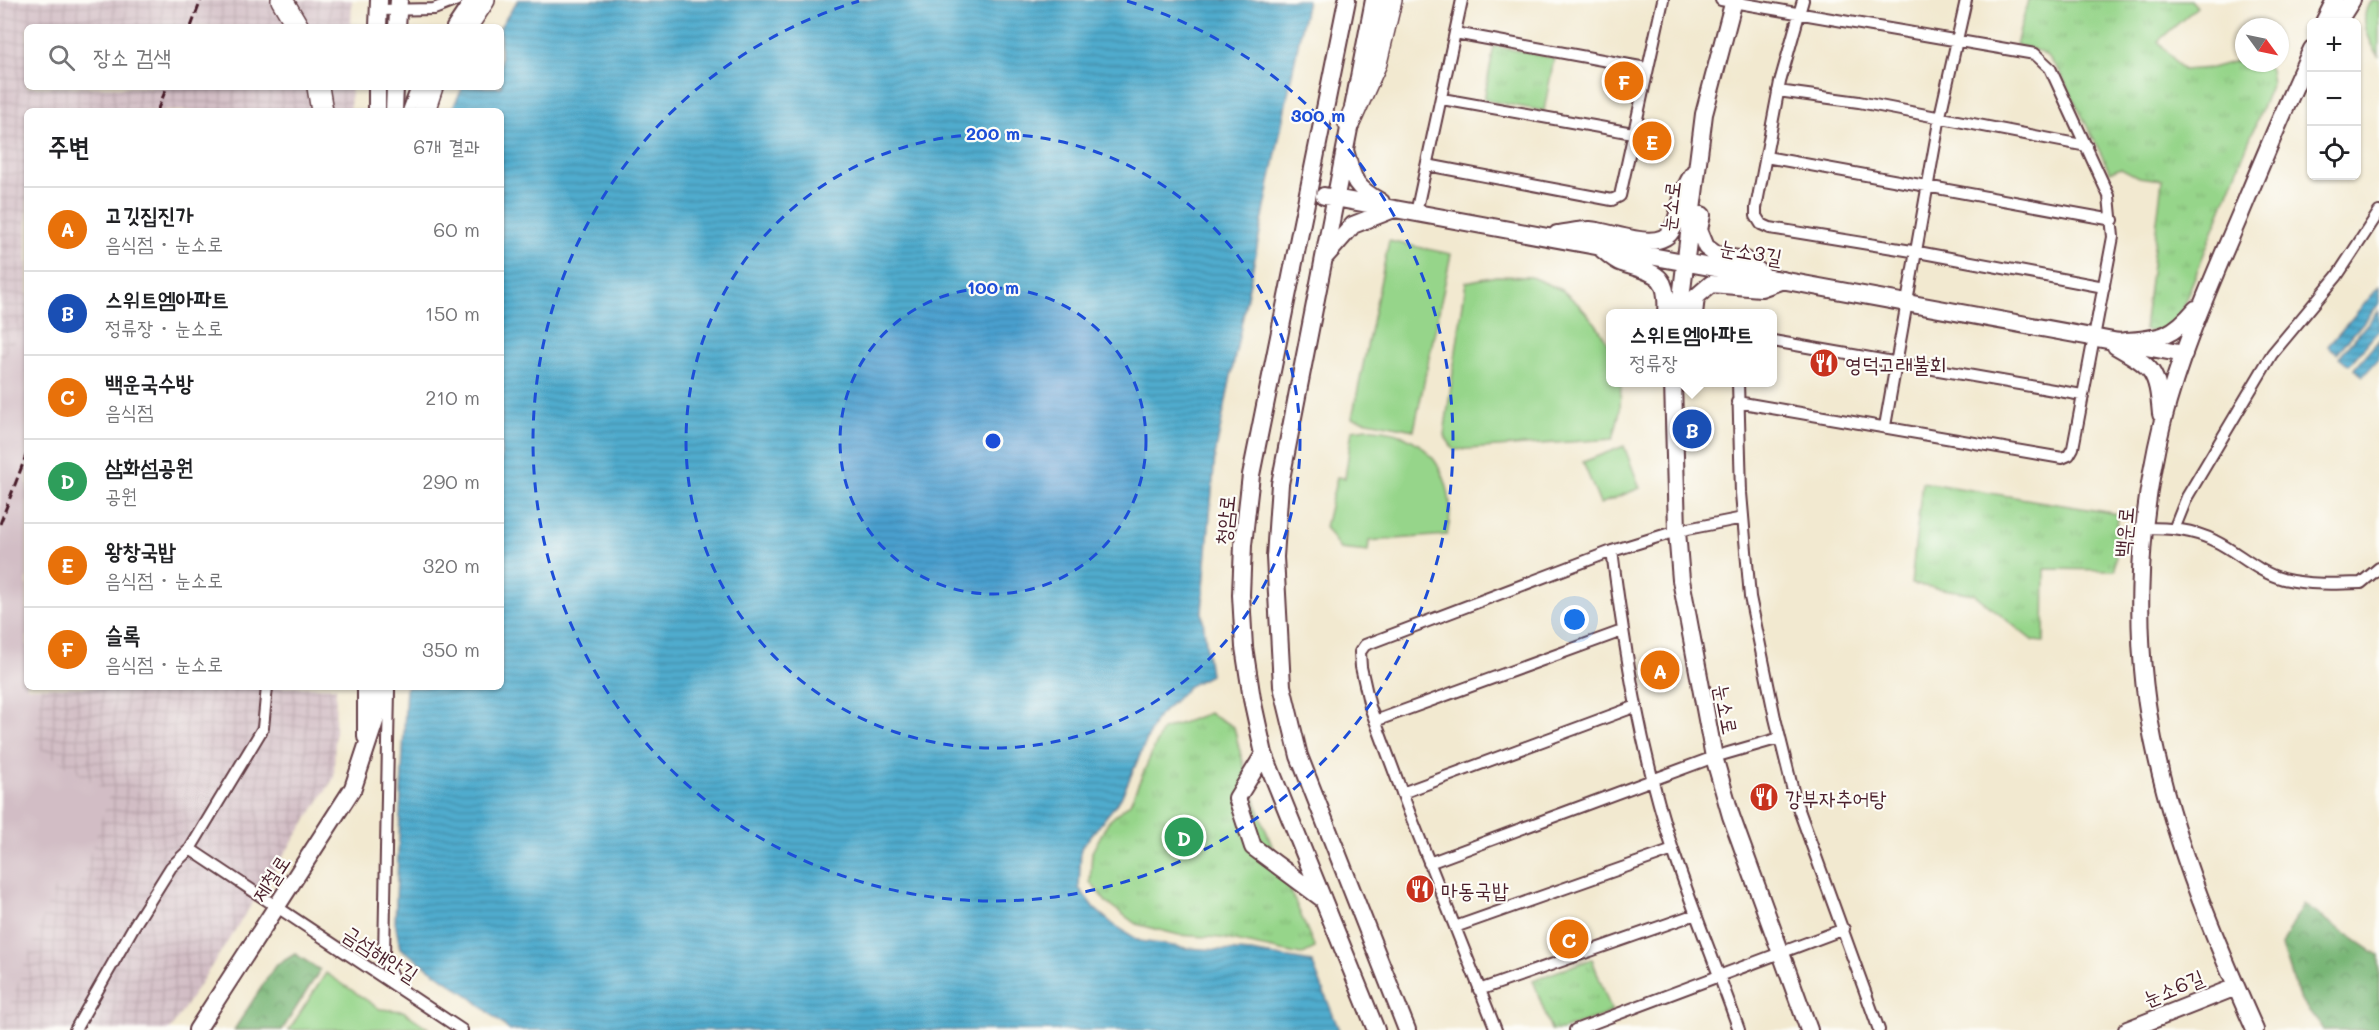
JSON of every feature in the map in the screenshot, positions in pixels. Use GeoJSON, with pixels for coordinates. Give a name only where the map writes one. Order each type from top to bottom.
{"type":"FeatureCollection","features":[{"type":"Feature","properties":{"kind":"highway"},"geometry":{"type":"LineString","coordinates":[[282,0],[296,24]]}},
{"type":"Feature","properties":{"kind":"highway"},"geometry":{"type":"LineString","coordinates":[[468,24],[484,0]]}},
{"type":"Feature","properties":{"kind":"highway"},"geometry":{"type":"LineString","coordinates":[[1349,123],[1376,63],[1391,0]]}},
{"type":"Feature","properties":{"kind":"highway"},"geometry":{"type":"LineString","coordinates":[[318,90],[322,108]]}},
{"type":"Feature","properties":{"kind":"highway"},"geometry":{"type":"LineString","coordinates":[[425,108],[431,90]]}},
{"type":"Feature","properties":{"kind":"main road","name":"청암로"},"geometry":{"type":"LineString","coordinates":[[1347,0],[1251,475],[1243,545],[1241,595],[1244,647],[1264,754],[1376,1030]]}},
{"type":"Feature","properties":{"kind":"main road"},"geometry":{"type":"LineString","coordinates":[[1374,0],[1280,484],[1275,557],[1282,686],[1299,756],[1407,1030]]}},
{"type":"Feature","properties":{"kind":"main road"},"geometry":{"type":"LineString","coordinates":[[2326,18],[2335,0]]}},
{"type":"Feature","properties":{"kind":"main road"},"geometry":{"type":"LineString","coordinates":[[2341,18],[2352,0]]}},
{"type":"Feature","properties":{"kind":"main road","name":"눈소로"},"geometry":{"type":"LineString","coordinates":[[1679,309],[1710,86],[1729,1]]}},
{"type":"Feature","properties":{"kind":"main road"},"geometry":{"type":"LineString","coordinates":[[397,24],[398,5]]}},
{"type":"Feature","properties":{"kind":"main road","name":"백운로"},"geometry":{"type":"LineString","coordinates":[[2255,1030],[2186,861],[2156,756],[2142,661],[2144,528],[2162,423],[2184,354],[2205,299],[2307,59]]}},
{"type":"Feature","properties":{"kind":"main road"},"geometry":{"type":"LineString","coordinates":[[2294,86],[2307,69]]}},
{"type":"Feature","properties":{"kind":"main road"},"geometry":{"type":"LineString","coordinates":[[377,90],[377,108]]}},
{"type":"Feature","properties":{"kind":"main road"},"geometry":{"type":"LineString","coordinates":[[394,108],[395,90]]}},
{"type":"Feature","properties":{"kind":"main road"},"geometry":{"type":"LineString","coordinates":[[1344,147],[1352,178],[1360,191],[1395,209]]}},
{"type":"Feature","properties":{"kind":"main road"},"geometry":{"type":"LineString","coordinates":[[1542,236],[1590,230],[1648,241],[1660,240],[1673,228],[1683,188],[1697,168]]}},
{"type":"Feature","properties":{"kind":"main road"},"geometry":{"type":"LineString","coordinates":[[1697,168],[1706,191],[1699,230],[1706,247],[1718,256],[1745,260],[1765,277]]}},
{"type":"Feature","properties":{"kind":"main road","name":"눈소3길"},"geometry":{"type":"LineString","coordinates":[[1309,193],[2184,354]]}},
{"type":"Feature","properties":{"kind":"main road"},"geometry":{"type":"LineString","coordinates":[[1322,261],[1353,225],[1395,209]]}},
{"type":"Feature","properties":{"kind":"main road"},"geometry":{"type":"LineString","coordinates":[[1599,246],[1619,263],[1645,268],[1659,277],[1665,285],[1666,309]]}},
{"type":"Feature","properties":{"kind":"main road"},"geometry":{"type":"LineString","coordinates":[[1695,309],[1696,297],[1711,285],[1761,288],[1784,280]]}},
{"type":"Feature","properties":{"kind":"main road"},"geometry":{"type":"LineString","coordinates":[[2162,423],[2158,383],[2151,369],[2116,346],[2117,342],[2169,335],[2180,328],[2205,299]]}},
{"type":"Feature","properties":{"kind":"main road","name":"눈소로"},"geometry":{"type":"LineString","coordinates":[[1673,387],[1677,531],[1681,580],[1714,757],[1731,816],[1809,1030]]}},
{"type":"Feature","properties":{"kind":"main road","name":"제철로"},"geometry":{"type":"LineString","coordinates":[[366,690],[367,743]]}},
{"type":"Feature","properties":{"kind":"main road","name":"제철로"},"geometry":{"type":"LineString","coordinates":[[197,1030],[278,908],[353,788],[380,706],[381,690]]}},
{"type":"Feature","properties":{"kind":"main road"},"geometry":{"type":"LineString","coordinates":[[1264,754],[1237,798],[1253,847],[1324,900]]}},
{"type":"Feature","properties":{"kind":"main road","name":"눈소6길"},"geometry":{"type":"LineString","coordinates":[[2127,1030],[2236,987]]}},
{"type":"Feature","properties":{"kind":"street"},"geometry":{"type":"LineString","coordinates":[[379,12],[398,5],[434,9],[457,0]]}},
{"type":"Feature","properties":{"kind":"street"},"geometry":{"type":"LineString","coordinates":[[454,24],[470,0]]}},
{"type":"Feature","properties":{"kind":"street"},"geometry":{"type":"LineString","coordinates":[[1416,213],[1462,0]]}},
{"type":"Feature","properties":{"kind":"street"},"geometry":{"type":"LineString","coordinates":[[1427,165],[1612,200],[1623,191],[1646,68],[1663,0]]}},
{"type":"Feature","properties":{"kind":"street"},"geometry":{"type":"LineString","coordinates":[[1803,0],[1778,91],[1755,216],[1761,224],[1770,228],[1918,252],[2104,287]]}},
{"type":"Feature","properties":{"kind":"street"},"geometry":{"type":"LineString","coordinates":[[1885,426],[1955,40],[1966,0]]}},
{"type":"Feature","properties":{"kind":"street"},"geometry":{"type":"LineString","coordinates":[[1729,1],[2035,54],[2050,68],[2087,146],[2109,196],[2113,220],[2113,237],[2104,287],[2073,448],[2069,455],[2062,458],[1737,402]]}},
{"type":"Feature","properties":{"kind":"street"},"geometry":{"type":"LineString","coordinates":[[1455,33],[1646,68]]}},
{"type":"Feature","properties":{"kind":"street"},"geometry":{"type":"LineString","coordinates":[[409,108],[416,90]]}},
{"type":"Feature","properties":{"kind":"street"},"geometry":{"type":"LineString","coordinates":[[1778,91],[1941,116],[2087,146]]}},
{"type":"Feature","properties":{"kind":"street"},"geometry":{"type":"LineString","coordinates":[[1442,99],[1633,133]]}},
{"type":"Feature","properties":{"kind":"street"},"geometry":{"type":"LineString","coordinates":[[1766,157],[2113,220]]}},
{"type":"Feature","properties":{"kind":"street"},"geometry":{"type":"LineString","coordinates":[[2175,527],[2187,497],[2272,354],[2337,276],[2379,212]]}},
{"type":"Feature","properties":{"kind":"street"},"geometry":{"type":"LineString","coordinates":[[1777,342],[2082,395]]}},
{"type":"Feature","properties":{"kind":"street"},"geometry":{"type":"LineString","coordinates":[[1738,387],[1743,518],[1750,597],[1780,738],[1795,799],[1879,1030]]}},
{"type":"Feature","properties":{"kind":"street"},"geometry":{"type":"LineString","coordinates":[[1496,1030],[1375,721],[1361,668],[1360,652],[1365,645],[1612,551],[1677,531],[1743,518]]}},
{"type":"Feature","properties":{"kind":"street"},"geometry":{"type":"LineString","coordinates":[[2144,528],[2175,527],[2215,541],[2253,566],[2283,579],[2322,584],[2361,583],[2379,568]]}},
{"type":"Feature","properties":{"kind":"street"},"geometry":{"type":"LineString","coordinates":[[1612,551],[1634,707],[1653,780],[1673,850],[1739,1030]]}},
{"type":"Feature","properties":{"kind":"street"},"geometry":{"type":"LineString","coordinates":[[1375,721],[1622,631]]}},
{"type":"Feature","properties":{"kind":"street"},"geometry":{"type":"LineString","coordinates":[[75,1030],[171,867],[190,849],[263,728],[267,690]]}},
{"type":"Feature","properties":{"kind":"street"},"geometry":{"type":"LineString","coordinates":[[388,690],[384,956],[395,985]]}},
{"type":"Feature","properties":{"kind":"street"},"geometry":{"type":"LineString","coordinates":[[1402,794],[1634,707]]}},
{"type":"Feature","properties":{"kind":"street"},"geometry":{"type":"LineString","coordinates":[[1429,863],[1714,757],[1780,738]]}},
{"type":"Feature","properties":{"kind":"street","name":"금섬해안길"},"geometry":{"type":"LineString","coordinates":[[190,849],[462,1030]]}},
{"type":"Feature","properties":{"kind":"street"},"geometry":{"type":"LineString","coordinates":[[1455,927],[1673,850]]}},
{"type":"Feature","properties":{"kind":"street"},"geometry":{"type":"LineString","coordinates":[[1479,990],[1696,914]]}},
{"type":"Feature","properties":{"kind":"street"},"geometry":{"type":"LineString","coordinates":[[1575,1030],[1844,929]]}},
{"type":"Feature","properties":{"kind":"shaded area"},"geometry":{"type":"Polygon","coordinates":[[[0,0],[352,0],[351,24],[24,24],[24,90],[351,90],[350,108],[24,108],[24,690],[336,690],[334,778],[170,1030],[0,1030],[0,0]]]}},
{"type":"Feature","properties":{"kind":"shaded area"},"geometry":{"type":"Polygon","coordinates":[[[24,328],[24,690],[41,690],[35,746],[110,793],[77,893],[55,886],[0,1030],[0,362],[24,328]]]}},
{"type":"Feature","properties":{"kind":"green space"},"geometry":{"type":"Polygon","coordinates":[[[2028,0],[2191,0],[2197,7],[2158,41],[2183,70],[2211,68],[2235,61],[2235,72],[2270,72],[2272,83],[2176,324],[2154,332],[2144,330],[2162,180],[2138,177],[2121,168],[2110,172],[2060,72],[2041,53],[2016,45],[2028,0]]]}},
{"type":"Feature","properties":{"kind":"green space"},"geometry":{"type":"Polygon","coordinates":[[[2372,0],[2379,0],[2379,56],[2371,43],[2365,21],[2365,13],[2372,0]]]}},
{"type":"Feature","properties":{"kind":"green space"},"geometry":{"type":"Polygon","coordinates":[[[1494,46],[1554,58],[1544,111],[1484,100],[1494,46]]]}},
{"type":"Feature","properties":{"kind":"green space"},"geometry":{"type":"Polygon","coordinates":[[[1389,241],[1451,254],[1414,430],[1352,418],[1389,241]]]}},
{"type":"Feature","properties":{"kind":"green space"},"geometry":{"type":"Polygon","coordinates":[[[1496,276],[1531,277],[1562,290],[1578,304],[1596,324],[1606,340],[1606,387],[1621,387],[1620,411],[1613,439],[1454,450],[1444,435],[1466,282],[1496,276]]]}},
{"type":"Feature","properties":{"kind":"green space"},"geometry":{"type":"Polygon","coordinates":[[[1367,428],[1388,431],[1414,441],[1436,462],[1448,489],[1450,520],[1447,535],[1369,541],[1368,552],[1340,549],[1325,527],[1337,477],[1345,478],[1352,430],[1367,428]]]}},
{"type":"Feature","properties":{"kind":"green space"},"geometry":{"type":"Polygon","coordinates":[[[1624,446],[1640,488],[1600,504],[1583,462],[1624,446]]]}},
{"type":"Feature","properties":{"kind":"green space"},"geometry":{"type":"Polygon","coordinates":[[[1922,482],[2118,514],[2115,570],[2045,569],[2044,642],[2033,641],[1974,594],[1911,584],[1922,482]]]}},
{"type":"Feature","properties":{"kind":"green space"},"geometry":{"type":"Polygon","coordinates":[[[1209,713],[1234,727],[1259,811],[1315,948],[1301,955],[1221,938],[1179,935],[1136,924],[1106,902],[1090,882],[1092,852],[1108,822],[1130,803],[1162,730],[1209,713]]]}},
{"type":"Feature","properties":{"kind":"green space"},"geometry":{"type":"Polygon","coordinates":[[[2303,904],[2379,956],[2379,1030],[2324,1030],[2299,998],[2282,945],[2303,904]]]}},
{"type":"Feature","properties":{"kind":"green space"},"geometry":{"type":"Polygon","coordinates":[[[295,954],[320,970],[282,1030],[234,1030],[275,966],[295,954]]]}},
{"type":"Feature","properties":{"kind":"green space"},"geometry":{"type":"Polygon","coordinates":[[[1592,959],[1612,1012],[1562,1030],[1551,1030],[1533,980],[1592,959]]]}},
{"type":"Feature","properties":{"kind":"green space"},"geometry":{"type":"Polygon","coordinates":[[[326,973],[380,1009],[403,1011],[428,1028],[289,1030],[326,973]]]}},
{"type":"Feature","properties":{"kind":"water"},"geometry":{"type":"Polygon","coordinates":[[[518,0],[1307,0],[1215,455],[1202,612],[1210,675],[1189,686],[1156,719],[1121,798],[1081,848],[1079,888],[1094,908],[1114,925],[1140,941],[1187,948],[1251,952],[1312,962],[1339,1030],[509,1030],[472,998],[400,948],[395,922],[406,690],[504,690],[504,108],[452,108],[462,90],[504,90],[504,24],[502,24],[518,0]]]}},
{"type":"Feature","properties":{"kind":"water"},"geometry":{"type":"Polygon","coordinates":[[[2379,287],[2379,304],[2337,353],[2328,346],[2379,287]]]}},
{"type":"Feature","properties":{"kind":"water"},"geometry":{"type":"Polygon","coordinates":[[[2379,310],[2379,330],[2349,365],[2339,357],[2379,310]]]}},
{"type":"Feature","properties":{"kind":"water"},"geometry":{"type":"Polygon","coordinates":[[[2379,340],[2379,358],[2363,376],[2354,369],[2379,340]]]}},
{"type":"Feature","properties":{"kind":"railway"},"geometry":{"type":"LineString","coordinates":[[192,24],[201,0]]}},
{"type":"Feature","properties":{"kind":"railway"},"geometry":{"type":"LineString","coordinates":[[158,108],[166,90]]}},
{"type":"Feature","properties":{"kind":"railway"},"geometry":{"type":"LineString","coordinates":[[0,524],[24,461]]}},
{"type":"Feature","properties":{"kind":"place","name":"슬록"},"geometry":{"type":"Point","coordinates":[1624,81]}},
{"type":"Feature","properties":{"kind":"place","name":"왕창국밥"},"geometry":{"type":"Point","coordinates":[1652,141]}},
{"type":"Feature","properties":{"kind":"place","name":"영덕고래불회"},"geometry":{"type":"Point","coordinates":[1824,363]}},
{"type":"Feature","properties":{"kind":"place","name":"스위트엠아파트"},"geometry":{"type":"Point","coordinates":[1692,429]}},
{"type":"Feature","properties":{"kind":"place","name":"고깃집진가"},"geometry":{"type":"Point","coordinates":[1660,670]}},
{"type":"Feature","properties":{"kind":"place","name":"강부자추어탕"},"geometry":{"type":"Point","coordinates":[1764,797]}},
{"type":"Feature","properties":{"kind":"place","name":"삼화섬공원"},"geometry":{"type":"Point","coordinates":[1184,837]}},
{"type":"Feature","properties":{"kind":"place","name":"마동국밥"},"geometry":{"type":"Point","coordinates":[1420,889]}},
{"type":"Feature","properties":{"kind":"place","name":"백운국수방"},"geometry":{"type":"Point","coordinates":[1569,939]}}]}
